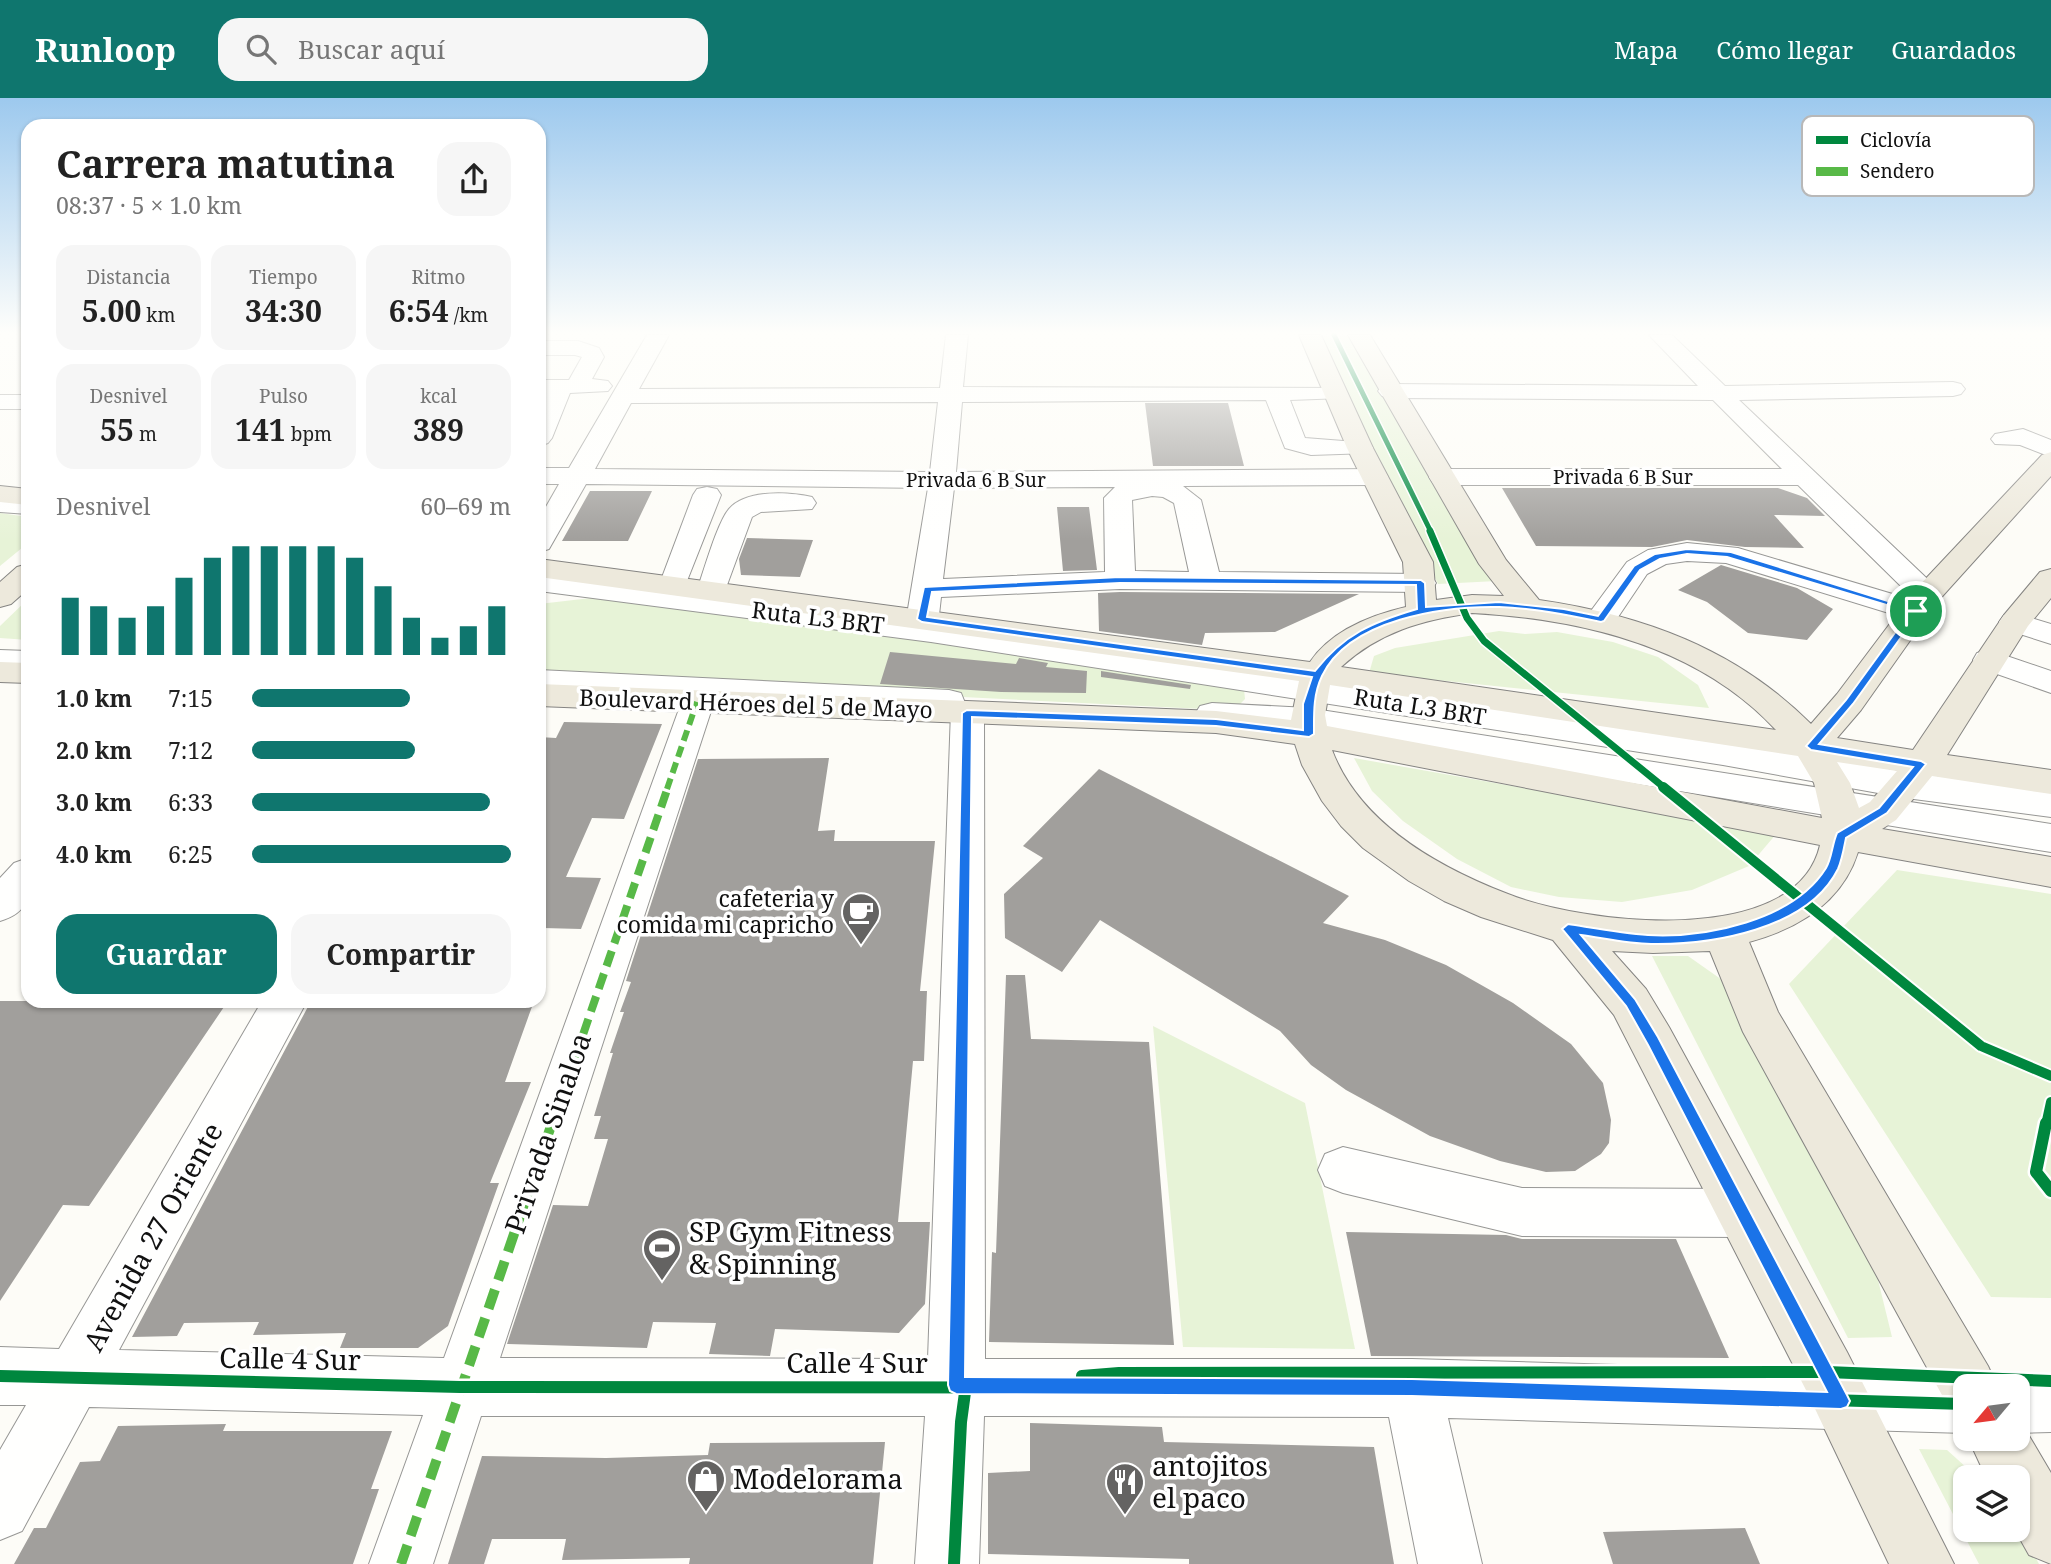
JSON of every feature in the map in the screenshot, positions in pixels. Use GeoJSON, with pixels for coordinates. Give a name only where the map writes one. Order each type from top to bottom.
{"type":"FeatureCollection","features":[{"type":"Feature","properties":{"kind":"main road"},"geometry":{"type":"LineString","coordinates":[[1340,403],[1418,562],[1421,597]]}},
{"type":"Feature","properties":{"kind":"main road"},"geometry":{"type":"LineString","coordinates":[[1398,403],[1494,564],[1528,606]]}},
{"type":"Feature","properties":{"kind":"main road"},"geometry":{"type":"LineString","coordinates":[[1819,759],[1849,702],[1921,603],[2051,460]]}},
{"type":"Feature","properties":{"kind":"main road"},"geometry":{"type":"LineString","coordinates":[[0,494],[21,496]]}},
{"type":"Feature","properties":{"kind":"main road","name":"Boulevard Héroes del 5 de Mayo"},"geometry":{"type":"LineString","coordinates":[[546,569],[712,590],[925,604],[1311,704],[1841,821],[2051,872]]}},
{"type":"Feature","properties":{"kind":"main road"},"geometry":{"type":"LineString","coordinates":[[1903,787],[2015,622],[2051,578]]}},
{"type":"Feature","properties":{"kind":"main road"},"geometry":{"type":"LineString","coordinates":[[0,598],[21,579]]}},
{"type":"Feature","properties":{"kind":"main road"},"geometry":{"type":"LineString","coordinates":[[1421,597],[1472,604],[1528,606],[1601,619],[1650,635],[1697,656],[1741,682],[1780,712],[1819,759],[1841,821],[1832,869],[1809,897],[1772,919],[1724,934],[1649,940],[1568,929],[1488,903],[1439,881],[1387,846],[1348,809],[1321,771],[1311,704],[1335,653],[1358,635],[1387,620],[1421,597]]}},
{"type":"Feature","properties":{"kind":"main road"},"geometry":{"type":"LineString","coordinates":[[0,672],[21,673]]}},
{"type":"Feature","properties":{"kind":"main road","name":"Boulevard Héroes del 5 de Mayo"},"geometry":{"type":"LineString","coordinates":[[546,695],[1216,722],[1311,704],[1819,759],[1903,787],[2051,782]]}},
{"type":"Feature","properties":{"kind":"main road"},"geometry":{"type":"LineString","coordinates":[[1568,929],[1630,1002],[1841,1401],[1922,1564]]}},
{"type":"Feature","properties":{"kind":"main road"},"geometry":{"type":"LineString","coordinates":[[1724,934],[1759,1019],[1961,1374]]}},
{"type":"Feature","properties":{"kind":"main road"},"geometry":{"type":"LineString","coordinates":[[2004,1451],[2051,1533]]}},
{"type":"Feature","properties":{"kind":"street"},"geometry":{"type":"LineString","coordinates":[[546,420],[553,403]]}},
{"type":"Feature","properties":{"kind":"street"},"geometry":{"type":"LineString","coordinates":[[546,524],[578,476],[619,403]]}},
{"type":"Feature","properties":{"kind":"street"},"geometry":{"type":"LineString","coordinates":[[950,403],[925,604],[1120,580],[1206,579],[1421,597]]}},
{"type":"Feature","properties":{"kind":"street"},"geometry":{"type":"LineString","coordinates":[[1279,403],[1294,443],[1311,447],[1360,448]]}},
{"type":"Feature","properties":{"kind":"street"},"geometry":{"type":"LineString","coordinates":[[1729,403],[1804,477],[1921,603]]}},
{"type":"Feature","properties":{"kind":"street"},"geometry":{"type":"LineString","coordinates":[[2004,439],[2023,437],[2051,449]]}},
{"type":"Feature","properties":{"kind":"street","name":"Privada 6 B Sur"},"geometry":{"type":"LineString","coordinates":[[546,476],[942,480],[1375,477]]}},
{"type":"Feature","properties":{"kind":"street","name":"Privada 6 B Sur"},"geometry":{"type":"LineString","coordinates":[[1442,477],[1804,477]]}},
{"type":"Feature","properties":{"kind":"street"},"geometry":{"type":"LineString","coordinates":[[1120,580],[1118,498],[1128,490],[1138,489],[1176,491],[1186,499],[1206,579]]}},
{"type":"Feature","properties":{"kind":"street"},"geometry":{"type":"LineString","coordinates":[[672,586],[708,495]]}},
{"type":"Feature","properties":{"kind":"street"},"geometry":{"type":"LineString","coordinates":[[0,503],[21,505]]}},
{"type":"Feature","properties":{"kind":"street"},"geometry":{"type":"LineString","coordinates":[[712,590],[743,509],[762,503],[802,503]]}},
{"type":"Feature","properties":{"kind":"street"},"geometry":{"type":"LineString","coordinates":[[1601,619],[1637,568],[1658,556],[1687,552],[1728,554],[1921,603]]}},
{"type":"Feature","properties":{"kind":"street","name":"Ruta L3 BRT"},"geometry":{"type":"LineString","coordinates":[[546,583],[931,632],[1311,704]]}},
{"type":"Feature","properties":{"kind":"street"},"geometry":{"type":"LineString","coordinates":[[2015,622],[2051,634]]}},
{"type":"Feature","properties":{"kind":"street"},"geometry":{"type":"LineString","coordinates":[[0,660],[21,661]]}},
{"type":"Feature","properties":{"kind":"street"},"geometry":{"type":"LineString","coordinates":[[1989,660],[2051,683]]}},
{"type":"Feature","properties":{"kind":"street"},"geometry":{"type":"LineString","coordinates":[[546,680],[1311,704]]}},
{"type":"Feature","properties":{"kind":"street","name":"Privada Sinaloa"},"geometry":{"type":"LineString","coordinates":[[401,1564],[697,702]]}},
{"type":"Feature","properties":{"kind":"street"},"geometry":{"type":"LineString","coordinates":[[947,1564],[956,1385],[967,713]]}},
{"type":"Feature","properties":{"kind":"street"},"geometry":{"type":"LineString","coordinates":[[1841,821],[1903,787],[2051,804]]}},
{"type":"Feature","properties":{"kind":"street"},"geometry":{"type":"LineString","coordinates":[[1903,787],[2051,838]]}},
{"type":"Feature","properties":{"kind":"street"},"geometry":{"type":"LineString","coordinates":[[0,906],[21,881]]}},
{"type":"Feature","properties":{"kind":"street","name":"Avenida 27 Oriente"},"geometry":{"type":"LineString","coordinates":[[0,1509],[281,1008]]}},
{"type":"Feature","properties":{"kind":"street"},"geometry":{"type":"LineString","coordinates":[[1343,1170],[1522,1212],[1742,1213]]}},
{"type":"Feature","properties":{"kind":"street","name":"Calle 4 Sur"},"geometry":{"type":"LineString","coordinates":[[0,1376],[460,1387],[956,1385],[1412,1388],[1953,1404]]}},
{"type":"Feature","properties":{"kind":"street"},"geometry":{"type":"LineString","coordinates":[[1412,1388],[1450,1564]]}},
{"type":"Feature","properties":{"kind":"street"},"geometry":{"type":"LineString","coordinates":[[2030,1404],[2051,1403]]}},
{"type":"Feature","properties":{"kind":"green space"},"geometry":{"type":"Polygon","coordinates":[[[1348,403],[1394,403],[1497,581],[1438,584],[1348,403]]]}},
{"type":"Feature","properties":{"kind":"green space"},"geometry":{"type":"Polygon","coordinates":[[[0,513],[21,516],[21,549],[0,566],[0,513]]]}},
{"type":"Feature","properties":{"kind":"green space"},"geometry":{"type":"Polygon","coordinates":[[[591,598],[1226,680],[1244,689],[1245,699],[1238,706],[1223,710],[546,676],[546,603],[591,598]]]}},
{"type":"Feature","properties":{"kind":"green space"},"geometry":{"type":"Polygon","coordinates":[[[21,606],[21,640],[0,638],[0,626],[21,606]]]}},
{"type":"Feature","properties":{"kind":"green space"},"geometry":{"type":"Polygon","coordinates":[[[1499,631],[1525,634],[1557,632],[1613,642],[1658,657],[1698,685],[1709,708],[1369,673],[1374,656],[1395,648],[1499,631]]]}},
{"type":"Feature","properties":{"kind":"green space"},"geometry":{"type":"Polygon","coordinates":[[[1354,758],[1777,833],[1749,866],[1692,890],[1622,902],[1559,897],[1511,887],[1457,859],[1403,821],[1372,791],[1354,758]]]}},
{"type":"Feature","properties":{"kind":"green space"},"geometry":{"type":"Polygon","coordinates":[[[1897,870],[2051,894],[2051,1298],[1991,1297],[1789,984],[1897,870]]]}},
{"type":"Feature","properties":{"kind":"green space"},"geometry":{"type":"Polygon","coordinates":[[[1652,956],[1688,956],[1725,982],[1868,1239],[1892,1337],[1848,1338],[1652,956]]]}},
{"type":"Feature","properties":{"kind":"green space"},"geometry":{"type":"Polygon","coordinates":[[[1153,1026],[1305,1103],[1355,1349],[1183,1347],[1153,1026]]]}},
{"type":"Feature","properties":{"kind":"green space"},"geometry":{"type":"Polygon","coordinates":[[[1919,1449],[1947,1450],[1964,1465],[1953,1465],[1953,1514],[1919,1449]]]}},
{"type":"Feature","properties":{"kind":"green space"},"geometry":{"type":"Polygon","coordinates":[[[1968,1542],[2027,1542],[2039,1564],[1979,1564],[1968,1542]]]}},
{"type":"Feature","properties":{"kind":"building"},"geometry":{"type":"Polygon","coordinates":[[[1145,403],[1228,403],[1244,466],[1153,466],[1145,403]]]}},
{"type":"Feature","properties":{"kind":"building"},"geometry":{"type":"Polygon","coordinates":[[[1502,488],[1778,488],[1807,498],[1825,516],[1774,515],[1804,548],[1745,547],[1687,540],[1652,547],[1536,546],[1502,488]]]}},
{"type":"Feature","properties":{"kind":"building"},"geometry":{"type":"Polygon","coordinates":[[[590,491],[652,491],[628,541],[562,541],[590,491]]]}},
{"type":"Feature","properties":{"kind":"building"},"geometry":{"type":"Polygon","coordinates":[[[1057,507],[1089,507],[1097,570],[1063,571],[1057,507]]]}},
{"type":"Feature","properties":{"kind":"building"},"geometry":{"type":"Polygon","coordinates":[[[747,538],[813,540],[800,577],[741,575],[739,559],[747,538]]]}},
{"type":"Feature","properties":{"kind":"building"},"geometry":{"type":"Polygon","coordinates":[[[1721,565],[1797,588],[1833,609],[1807,640],[1748,633],[1707,602],[1678,590],[1721,565]]]}},
{"type":"Feature","properties":{"kind":"building"},"geometry":{"type":"Polygon","coordinates":[[[1098,593],[1359,594],[1275,632],[1205,633],[1202,645],[1099,631],[1098,593]]]}},
{"type":"Feature","properties":{"kind":"building"},"geometry":{"type":"Polygon","coordinates":[[[890,652],[1016,664],[1019,658],[1048,663],[1046,667],[1087,671],[1086,693],[1001,692],[880,684],[890,652]]]}},
{"type":"Feature","properties":{"kind":"building"},"geometry":{"type":"Polygon","coordinates":[[[1101,671],[1191,685],[1190,689],[1101,677],[1101,671]]]}},
{"type":"Feature","properties":{"kind":"building"},"geometry":{"type":"Polygon","coordinates":[[[564,722],[662,724],[624,819],[592,818],[566,877],[601,878],[581,929],[546,928],[546,737],[556,738],[564,722]]]}},
{"type":"Feature","properties":{"kind":"building"},"geometry":{"type":"Polygon","coordinates":[[[829,758],[818,831],[835,830],[834,841],[935,841],[920,991],[927,991],[924,1061],[913,1061],[898,1222],[930,1222],[925,1304],[899,1333],[775,1329],[770,1356],[709,1354],[716,1323],[653,1322],[647,1348],[507,1344],[553,1205],[588,1206],[608,1139],[594,1139],[601,1116],[594,1116],[624,1012],[620,1012],[631,982],[626,981],[698,759],[829,758]]]}},
{"type":"Feature","properties":{"kind":"building"},"geometry":{"type":"Polygon","coordinates":[[[1099,769],[1349,896],[1323,923],[1385,940],[1446,965],[1513,1003],[1571,1044],[1603,1083],[1611,1120],[1609,1143],[1601,1154],[1575,1171],[1546,1172],[1500,1161],[1430,1136],[1346,1090],[1311,1065],[1280,1031],[1100,920],[1062,972],[1005,938],[1004,894],[1043,858],[1023,846],[1099,769]]]}},
{"type":"Feature","properties":{"kind":"building"},"geometry":{"type":"Polygon","coordinates":[[[1006,975],[1025,975],[1031,1039],[1149,1042],[1174,1345],[989,1342],[992,1252],[996,1253],[1006,975]]]}},
{"type":"Feature","properties":{"kind":"building"},"geometry":{"type":"Polygon","coordinates":[[[0,1001],[21,1001],[21,1008],[223,1008],[89,1206],[63,1205],[0,1301],[0,1001]]]}},
{"type":"Feature","properties":{"kind":"building"},"geometry":{"type":"Polygon","coordinates":[[[307,1008],[531,1008],[505,1082],[531,1082],[490,1183],[499,1183],[448,1326],[418,1348],[340,1348],[346,1333],[253,1335],[259,1322],[184,1323],[177,1336],[132,1337],[307,1008]]]}},
{"type":"Feature","properties":{"kind":"building"},"geometry":{"type":"Polygon","coordinates":[[[1346,1232],[1506,1235],[1522,1239],[1676,1239],[1729,1358],[1371,1356],[1346,1232]]]}},
{"type":"Feature","properties":{"kind":"building"},"geometry":{"type":"Polygon","coordinates":[[[1030,1423],[1162,1427],[1164,1442],[1374,1447],[1394,1564],[1189,1564],[1189,1559],[988,1554],[988,1473],[1030,1471],[1030,1423]]]}},
{"type":"Feature","properties":{"kind":"building"},"geometry":{"type":"Polygon","coordinates":[[[226,1424],[223,1431],[392,1431],[371,1489],[379,1489],[353,1564],[14,1564],[34,1528],[46,1528],[80,1462],[100,1461],[118,1426],[226,1424]]]}},
{"type":"Feature","properties":{"kind":"building"},"geometry":{"type":"Polygon","coordinates":[[[885,1442],[873,1564],[689,1564],[690,1558],[562,1560],[566,1539],[492,1539],[484,1564],[448,1564],[482,1456],[606,1458],[708,1455],[710,1443],[885,1442]]]}},
{"type":"Feature","properties":{"kind":"building"},"geometry":{"type":"Polygon","coordinates":[[[1745,1528],[1760,1564],[1613,1564],[1603,1532],[1745,1528]]]}},
{"type":"Feature","properties":{"kind":"marked path"},"geometry":{"type":"LineString","coordinates":[[401,1564],[697,702]]}},
{"type":"Feature","properties":{"kind":"cycle path"},"geometry":{"type":"LineString","coordinates":[[1368,403],[1430,531],[1467,618],[1484,641],[1981,1046],[2051,1076]]}},
{"type":"Feature","properties":{"kind":"cycle path"},"geometry":{"type":"LineString","coordinates":[[2051,1102],[2036,1172],[2051,1191]]}},
{"type":"Feature","properties":{"kind":"cycle path"},"geometry":{"type":"LineString","coordinates":[[1082,1376],[1119,1373],[1827,1372],[2051,1381]]}},
{"type":"Feature","properties":{"kind":"cycle path"},"geometry":{"type":"LineString","coordinates":[[0,1376],[460,1387],[1412,1388],[1953,1404]]}},
{"type":"Feature","properties":{"kind":"cycle path"},"geometry":{"type":"LineString","coordinates":[[954,1564],[961,1422],[966,1385],[977,1384]]}},
{"type":"Feature","properties":{"kind":"place","name":"cafeteria y comida mi capricho"},"geometry":{"type":"Point","coordinates":[861,946]}},
{"type":"Feature","properties":{"kind":"place","name":"SP Gym Fitness & Spinning"},"geometry":{"type":"Point","coordinates":[662,1282]}},
{"type":"Feature","properties":{"kind":"place","name":"Modelorama"},"geometry":{"type":"Point","coordinates":[706,1513]}},
{"type":"Feature","properties":{"kind":"place","name":"antojitos el paco"},"geometry":{"type":"Point","coordinates":[1125,1516]}},
{"type":"Feature","properties":{"kind":"route"},"geometry":{"type":"LineString","coordinates":[[1916,611],[1728,554],[1687,552],[1658,556],[1637,568],[1601,619],[1564,611],[1499,604],[1472,604],[1422,611],[1387,620],[1358,635],[1335,653],[1318,675],[1221,659],[922,619],[928,589],[1120,580],[1421,583],[1422,611],[1387,620],[1358,635],[1335,653],[1318,675],[1311,690],[1307,719],[1309,734],[1216,722],[967,713],[956,1385],[1412,1388],[1841,1401],[1653,1041],[1630,1002],[1568,929],[1649,940],[1724,934],[1772,919],[1809,897],[1832,869],[1841,836],[1883,811],[1921,764],[1811,746],[1849,702],[1916,611]]}}]}
